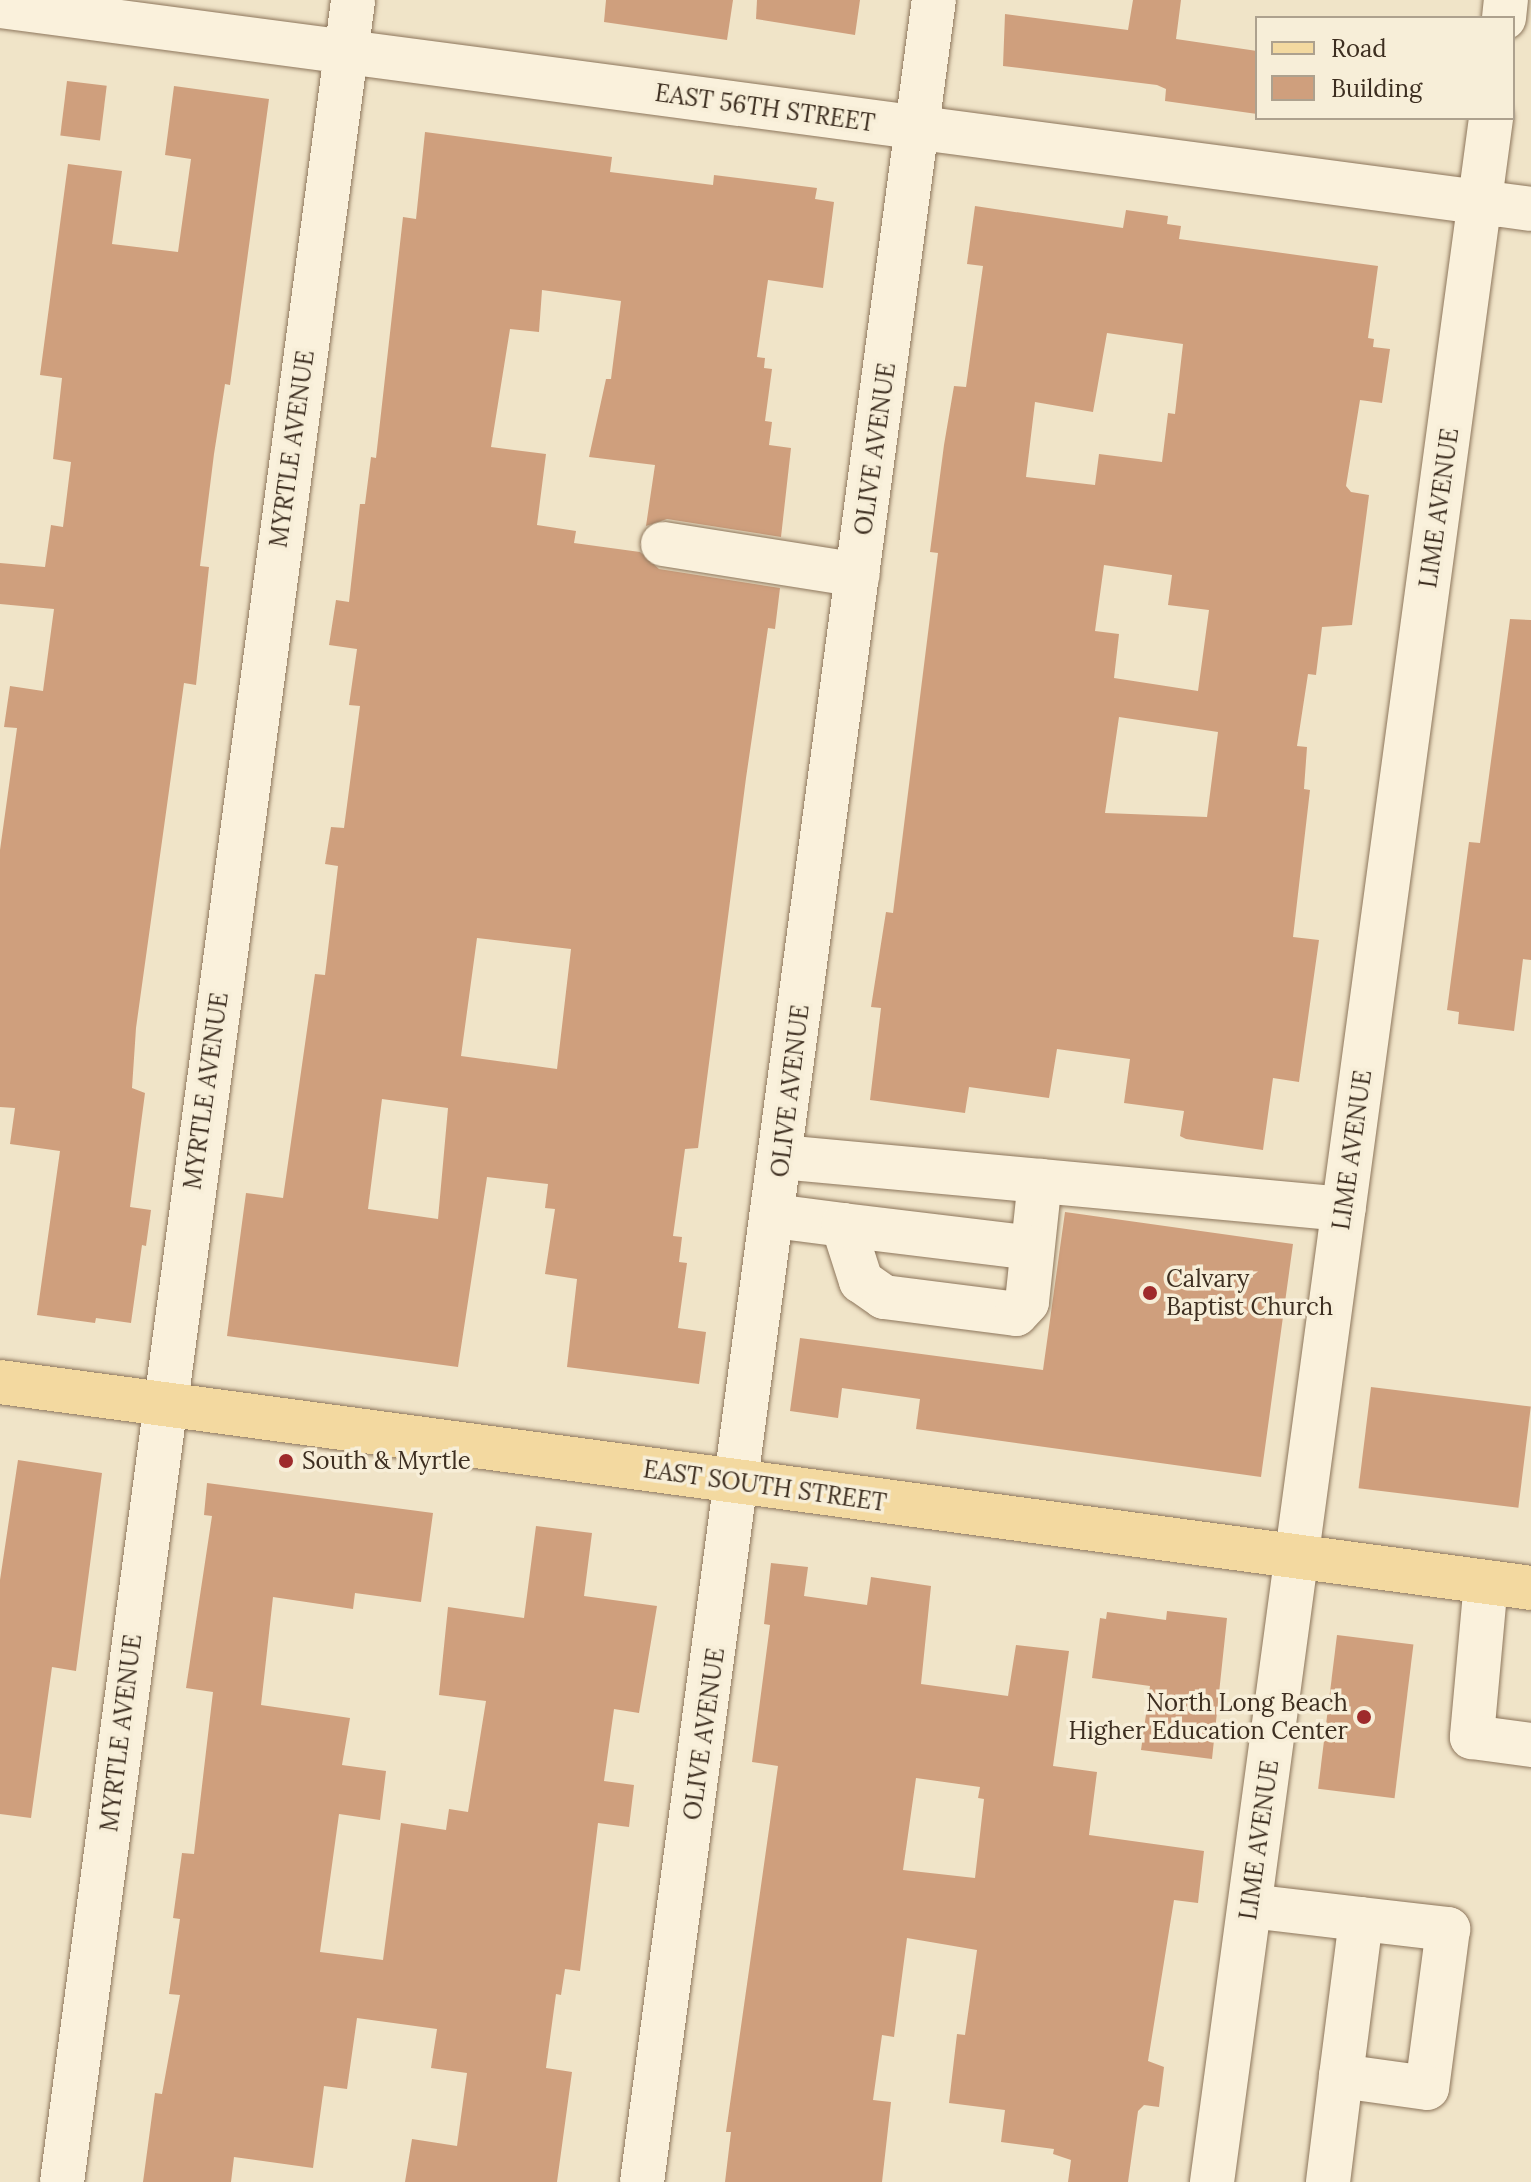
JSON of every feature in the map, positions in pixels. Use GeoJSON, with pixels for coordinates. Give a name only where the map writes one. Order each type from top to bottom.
{"type":"FeatureCollection","features":[{"type":"Feature","properties":{"kind":"main road","name":"EAST SOUTH STREET"},"geometry":{"type":"LineString","coordinates":[[0,1382],[1531,1588]]}},
{"type":"Feature","properties":{"kind":"street","name":"MYRTLE AVENUE"},"geometry":{"type":"LineString","coordinates":[[62,2182],[353,0]]}},
{"type":"Feature","properties":{"kind":"street","name":"OLIVE AVENUE"},"geometry":{"type":"LineString","coordinates":[[642,2182],[739,1482],[934,0]]}},
{"type":"Feature","properties":{"kind":"street","name":"EAST 56TH STREET"},"geometry":{"type":"LineString","coordinates":[[0,6],[1531,209]]}},
{"type":"Feature","properties":{"kind":"street","name":"LIME AVENUE"},"geometry":{"type":"LineString","coordinates":[[1212,2182],[1491,120]]}},
{"type":"Feature","properties":{"kind":"street"},"geometry":{"type":"LineString","coordinates":[[663,544],[858,575]]}},
{"type":"Feature","properties":{"kind":"street"},"geometry":{"type":"LineString","coordinates":[[781,1157],[1344,1209]]}},
{"type":"Feature","properties":{"kind":"street"},"geometry":{"type":"LineString","coordinates":[[843,1225],[861,1281],[884,1297],[1016,1314],[1027,1302],[1040,1181]]}},
{"type":"Feature","properties":{"kind":"street"},"geometry":{"type":"LineString","coordinates":[[774,1216],[1032,1248]]}},
{"type":"Feature","properties":{"kind":"street"},"geometry":{"type":"LineString","coordinates":[[1486,1582],[1472,1737],[1531,1745]]}},
{"type":"Feature","properties":{"kind":"street"},"geometry":{"type":"LineString","coordinates":[[1250,1906],[1448,1929],[1427,2088],[1341,2076]]}},
{"type":"Feature","properties":{"kind":"street"},"geometry":{"type":"LineString","coordinates":[[1328,2182],[1361,1919]]}},
{"type":"Feature","properties":{"kind":"building"},"geometry":{"type":"Polygon","coordinates":[[[606,0],[733,0],[727,40],[604,22],[606,0]]]}},
{"type":"Feature","properties":{"kind":"building"},"geometry":{"type":"Polygon","coordinates":[[[757,0],[860,0],[855,35],[756,19],[757,0]]]}},
{"type":"Feature","properties":{"kind":"building"},"geometry":{"type":"Polygon","coordinates":[[[1133,0],[1181,0],[1176,39],[1255,51],[1255,114],[1165,101],[1166,89],[1157,85],[1003,66],[1005,14],[1128,30],[1133,0]]]}},
{"type":"Feature","properties":{"kind":"building"},"geometry":{"type":"Polygon","coordinates":[[[67,81],[107,86],[100,140],[60,136],[67,81]]]}},
{"type":"Feature","properties":{"kind":"building"},"geometry":{"type":"Polygon","coordinates":[[[174,86],[269,99],[230,385],[225,384],[200,566],[209,567],[196,685],[184,683],[136,1028],[132,1088],[145,1093],[130,1207],[151,1210],[146,1246],[142,1245],[131,1323],[96,1318],[95,1323],[37,1315],[60,1151],[10,1144],[15,1108],[0,1107],[0,850],[17,728],[4,727],[10,686],[43,691],[54,609],[0,604],[0,563],[45,567],[51,525],[63,527],[71,462],[53,459],[62,378],[40,375],[68,164],[122,171],[112,244],[178,252],[191,159],[165,155],[174,86]]]}},
{"type":"Feature","properties":{"kind":"building"},"geometry":{"type":"Polygon","coordinates":[[[425,132],[612,157],[610,172],[713,185],[714,175],[817,188],[815,199],[834,202],[823,288],[768,280],[757,357],[765,358],[764,368],[772,369],[765,421],[772,422],[769,445],[791,448],[781,537],[667,519],[646,526],[655,465],[589,457],[606,379],[611,379],[621,301],[542,290],[539,332],[510,329],[491,447],[546,454],[537,525],[576,531],[574,543],[640,552],[659,569],[780,588],[775,629],[768,628],[746,778],[698,1148],[685,1149],[673,1236],[682,1237],[679,1262],[687,1263],[678,1328],[706,1332],[699,1384],[567,1367],[577,1279],[545,1274],[555,1209],[545,1208],[548,1184],[487,1177],[458,1367],[227,1336],[246,1193],[283,1198],[315,974],[325,975],[338,866],[325,864],[331,827],[344,828],[360,706],[349,705],[357,649],[329,645],[336,600],[349,602],[360,504],[365,504],[371,457],[376,458],[403,217],[416,219],[425,132]],[[477,938],[461,1056],[557,1069],[571,949],[477,938]],[[382,1099],[368,1209],[438,1219],[448,1108],[382,1099]]]}},
{"type":"Feature","properties":{"kind":"building"},"geometry":{"type":"Polygon","coordinates":[[[975,206],[1123,228],[1126,210],[1168,216],[1167,224],[1181,226],[1179,239],[1378,266],[1368,338],[1374,339],[1373,347],[1390,349],[1382,403],[1360,400],[1346,486],[1351,492],[1369,495],[1352,625],[1322,627],[1316,675],[1308,674],[1297,746],[1307,747],[1304,789],[1310,790],[1293,937],[1319,940],[1299,1082],[1273,1078],[1263,1150],[1186,1139],[1180,1136],[1184,1111],[1124,1103],[1130,1059],[1057,1049],[1049,1098],[969,1087],[965,1113],[870,1100],[881,1008],[871,1007],[886,912],[893,913],[938,553],[930,552],[944,445],[954,386],[966,387],[983,266],[967,264],[975,206]],[[1107,333],[1093,412],[1035,402],[1026,477],[1095,485],[1099,454],[1162,462],[1168,413],[1175,414],[1183,344],[1107,333]],[[1104,565],[1095,631],[1119,634],[1114,678],[1198,691],[1209,610],[1168,605],[1172,575],[1104,565]],[[1119,717],[1105,813],[1207,817],[1218,732],[1119,717]]]}},
{"type":"Feature","properties":{"kind":"building"},"geometry":{"type":"Polygon","coordinates":[[[1510,619],[1531,620],[1531,960],[1523,959],[1514,1031],[1458,1024],[1459,1012],[1447,1010],[1469,842],[1480,843],[1510,619]]]}},
{"type":"Feature","properties":{"kind":"building"},"geometry":{"type":"Polygon","coordinates":[[[1065,1212],[1293,1244],[1261,1477],[916,1429],[920,1399],[842,1388],[838,1418],[790,1411],[800,1338],[1043,1370],[1065,1212]]]}},
{"type":"Feature","properties":{"kind":"building"},"geometry":{"type":"Polygon","coordinates":[[[1371,1387],[1531,1407],[1518,1508],[1359,1488],[1371,1387]]]}},
{"type":"Feature","properties":{"kind":"building"},"geometry":{"type":"Polygon","coordinates":[[[18,1460],[102,1473],[76,1671],[52,1667],[31,1818],[0,1814],[0,1580],[18,1460]]]}},
{"type":"Feature","properties":{"kind":"building"},"geometry":{"type":"Polygon","coordinates":[[[207,1483],[433,1513],[421,1602],[355,1593],[353,1609],[273,1597],[261,1705],[350,1718],[342,1765],[386,1771],[380,1820],[339,1814],[320,1952],[383,1960],[401,1823],[446,1830],[449,1809],[468,1812],[486,1701],[439,1695],[448,1607],[524,1618],[536,1526],[592,1533],[584,1596],[657,1606],[639,1713],[614,1709],[604,1781],[634,1785],[629,1827],[598,1823],[580,1971],[565,1969],[561,1995],[556,1994],[546,2068],[572,2072],[557,2182],[405,2182],[412,2139],[457,2146],[467,2073],[431,2068],[437,2029],[357,2018],[347,2089],[324,2086],[313,2168],[234,2157],[231,2182],[143,2182],[155,2093],[162,2094],[180,1995],[169,1994],[180,1919],[173,1918],[182,1853],[194,1854],[213,1692],[186,1688],[212,1516],[204,1515],[207,1483]]]}},
{"type":"Feature","properties":{"kind":"building"},"geometry":{"type":"Polygon","coordinates":[[[771,1563],[808,1567],[804,1596],[867,1605],[871,1577],[931,1586],[921,1684],[1008,1696],[1016,1645],[1069,1651],[1053,1766],[1097,1772],[1089,1835],[1204,1851],[1198,1903],[1174,1900],[1148,2061],[1164,2067],[1159,2107],[1144,2105],[1138,2111],[1128,2182],[1068,2182],[1071,2160],[1053,2154],[1054,2149],[1001,2142],[1005,2110],[949,2103],[957,2034],[965,2035],[977,1950],[907,1938],[894,2037],[882,2035],[873,2100],[891,2102],[882,2182],[725,2182],[731,2132],[726,2132],[778,1766],[752,1762],[770,1625],[764,1624],[771,1563]],[[916,1778],[903,1870],[975,1878],[984,1799],[978,1798],[980,1787],[916,1778]]]}},
{"type":"Feature","properties":{"kind":"building"},"geometry":{"type":"Polygon","coordinates":[[[1167,1611],[1227,1618],[1212,1759],[1141,1750],[1150,1686],[1092,1678],[1100,1618],[1106,1619],[1107,1612],[1166,1620],[1167,1611]]]}},
{"type":"Feature","properties":{"kind":"building","name":"North Long Beach Higher Education Center"},"geometry":{"type":"Polygon","coordinates":[[[1337,1635],[1413,1644],[1395,1798],[1318,1789],[1337,1635]]]}},
{"type":"Feature","properties":{"kind":"place","name":"Calvary Baptist Church"},"geometry":{"type":"Point","coordinates":[1150,1293]}},
{"type":"Feature","properties":{"kind":"place","name":"South & Myrtle"},"geometry":{"type":"Point","coordinates":[286,1461]}},
{"type":"Feature","properties":{"kind":"place","name":"North Long Beach Higher Education Center"},"geometry":{"type":"Point","coordinates":[1364,1717]}}]}
